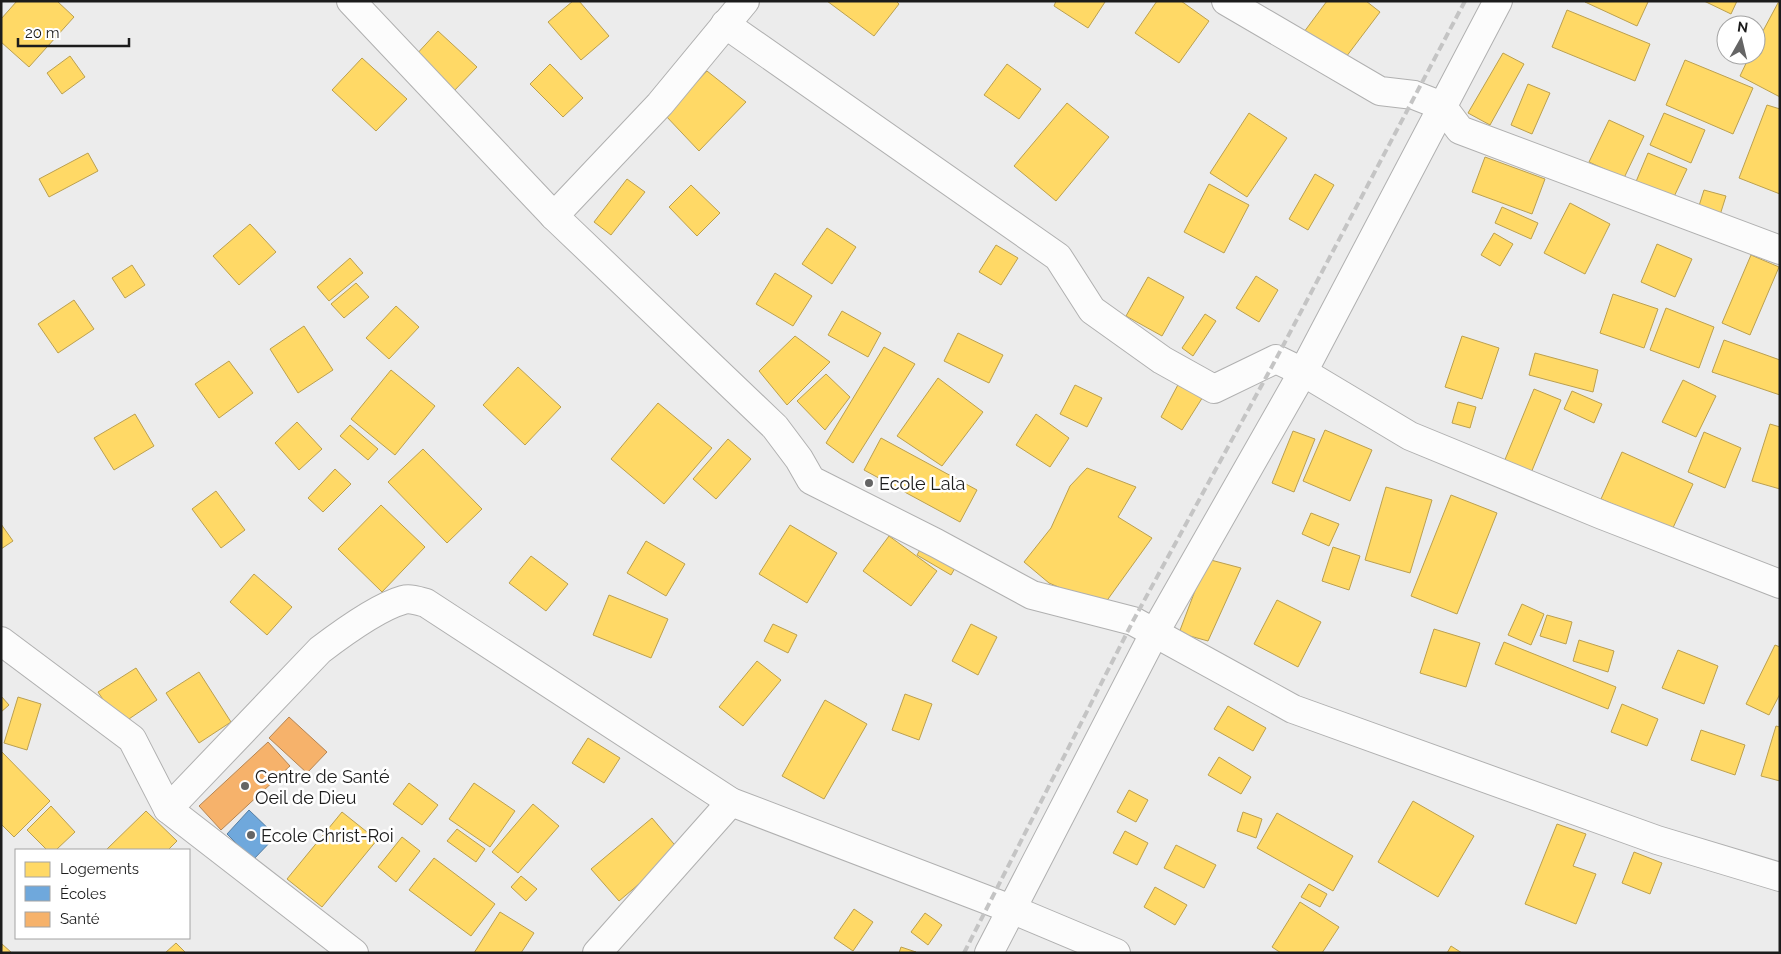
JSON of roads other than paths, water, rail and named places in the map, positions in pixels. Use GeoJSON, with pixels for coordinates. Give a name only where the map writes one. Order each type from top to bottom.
{"type":"FeatureCollection","features":[{"type":"Feature","properties":{"kind":"street"},"geometry":{"type":"LineString","coordinates":[[351,1],[554,216],[775,427],[799,459],[811,480],[936,543],[1032,595],[1133,620],[1293,710],[1657,840],[1780,877]]}},
{"type":"Feature","properties":{"kind":"street"},"geometry":{"type":"LineString","coordinates":[[554,216],[660,104],[746,1]]}},
{"type":"Feature","properties":{"kind":"street"},"geometry":{"type":"LineString","coordinates":[[1226,1],[1380,91],[1414,95],[1442,106],[1460,130],[1780,250]]}},
{"type":"Feature","properties":{"kind":"street"},"geometry":{"type":"LineString","coordinates":[[990,953],[1155,632],[1303,372],[1498,1]]}},
{"type":"Feature","properties":{"kind":"street"},"geometry":{"type":"LineString","coordinates":[[725,24],[1058,257],[1092,310],[1162,360],[1214,389],[1276,359],[1303,372],[1410,436],[1602,515],[1780,584]]}},
{"type":"Feature","properties":{"kind":"street"},"geometry":{"type":"LineString","coordinates":[[168,808],[320,650],[347,629],[404,600],[426,603],[731,802],[1012,909],[1116,953]]}},
{"type":"Feature","properties":{"kind":"street"},"geometry":{"type":"LineString","coordinates":[[1,641],[132,739],[168,808],[354,953]]}},
{"type":"Feature","properties":{"kind":"street"},"geometry":{"type":"LineString","coordinates":[[596,953],[731,802]]}},
{"type":"Feature","properties":{"kind":"railway"},"geometry":{"type":"LineString","coordinates":[[964,953],[1133,621],[1276,359],[1465,1]]}},
{"type":"Feature","properties":{"kind":"place","name":"Ecole Lala"},"geometry":{"type":"Point","coordinates":[869,483]}},
{"type":"Feature","properties":{"kind":"place","name":"Centre de Santé Oeil de Dieu"},"geometry":{"type":"Point","coordinates":[245,786]}},
{"type":"Feature","properties":{"kind":"place","name":"Ecole Christ-Roi"},"geometry":{"type":"Point","coordinates":[251,835]}}]}
